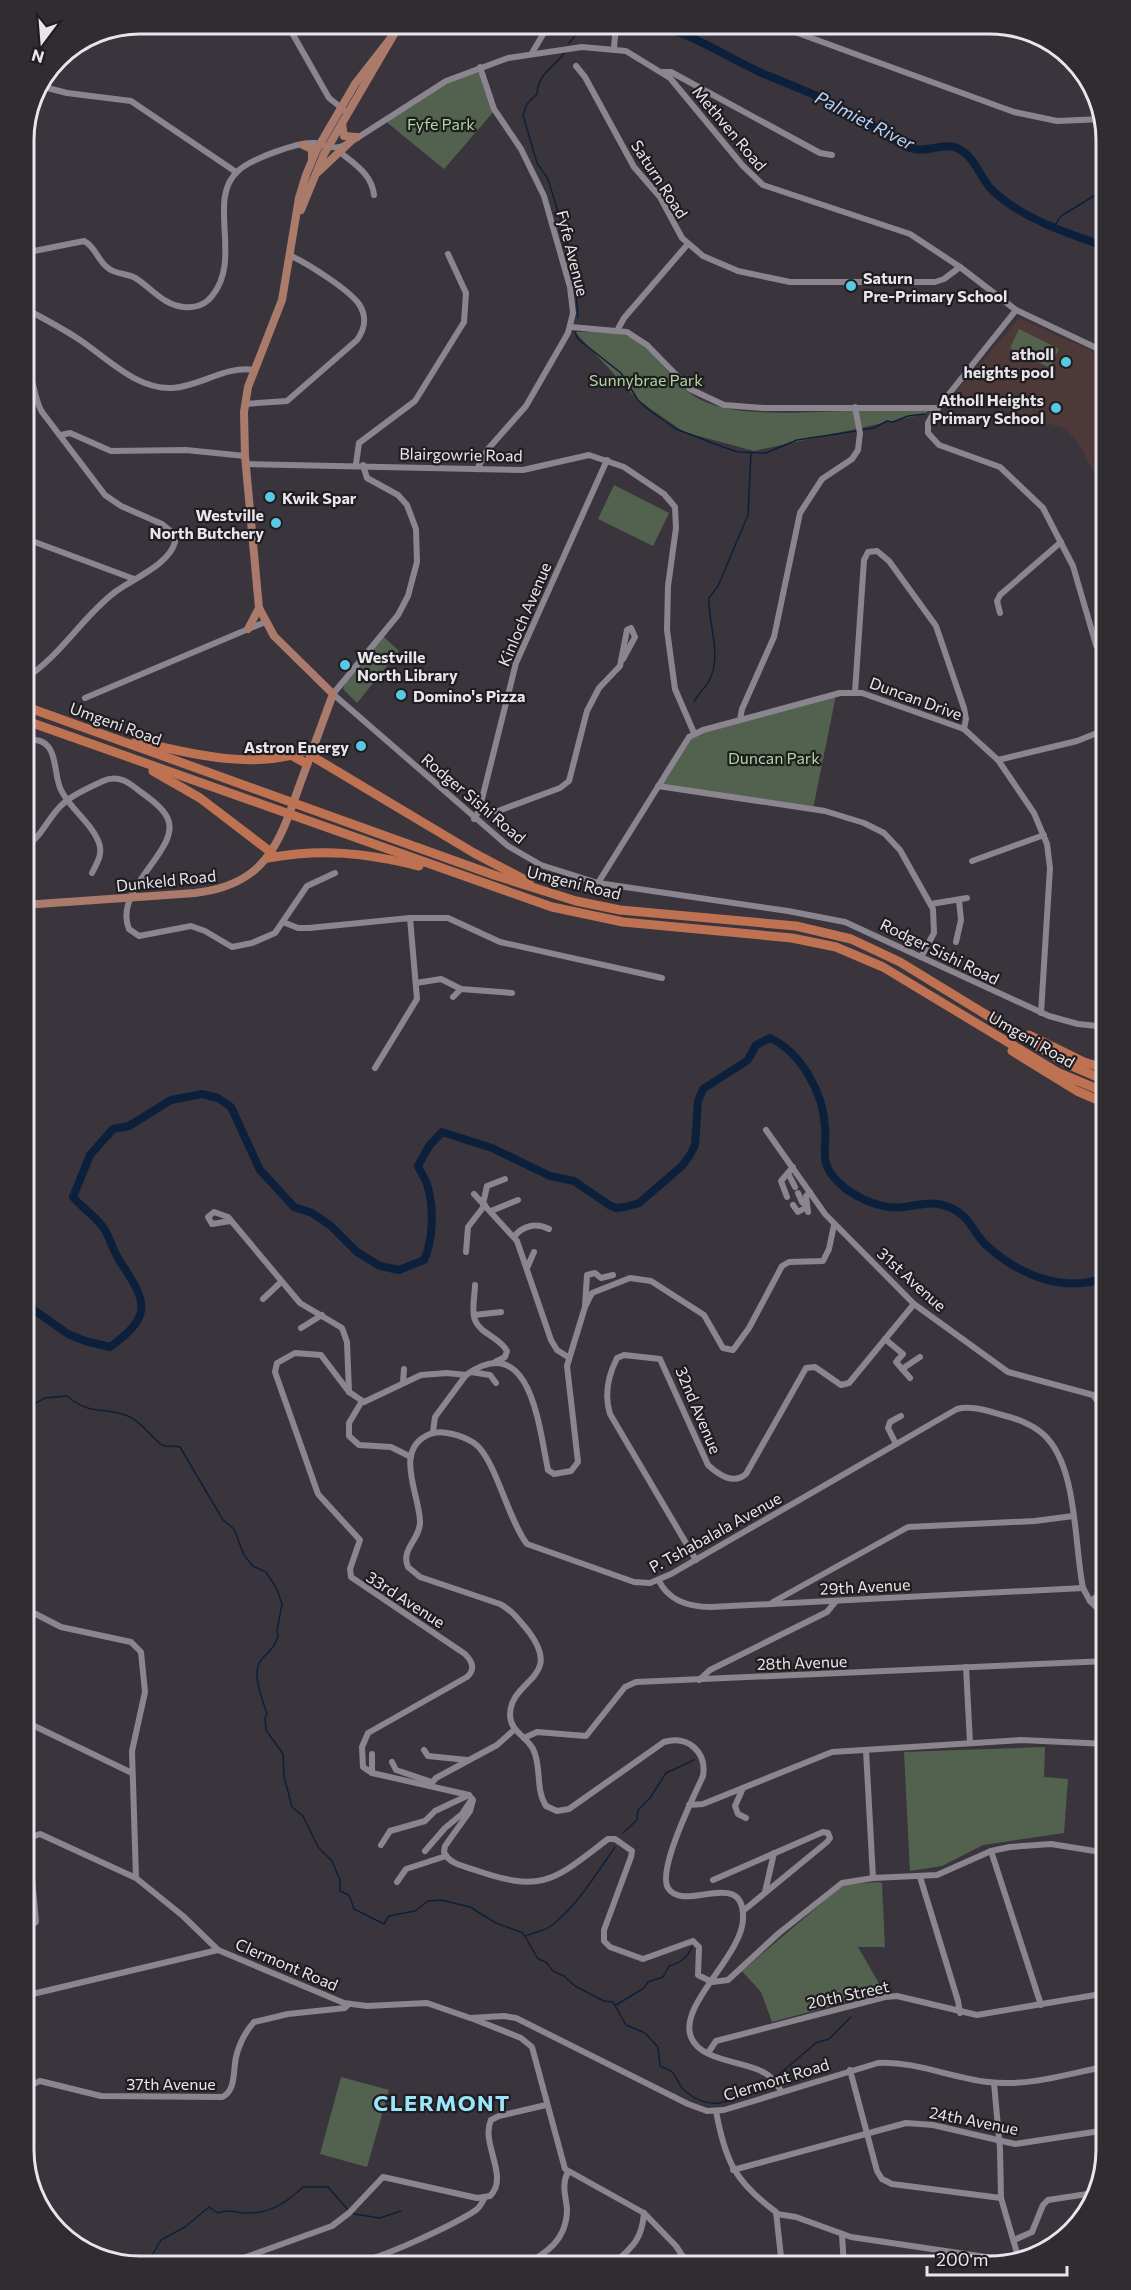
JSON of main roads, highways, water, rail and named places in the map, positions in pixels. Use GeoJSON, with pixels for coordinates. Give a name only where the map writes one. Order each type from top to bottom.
{"type":"FeatureCollection","features":[{"type":"Feature","properties":{"kind":"highway","name":"Umgeni Road"},"geometry":{"type":"LineString","coordinates":[[35,710],[554,895],[620,910],[796,926],[827,932],[879,950],[1065,1063],[1096,1076]]}},
{"type":"Feature","properties":{"kind":"highway","name":"Umgeni Road"},"geometry":{"type":"LineString","coordinates":[[35,723],[552,907],[601,919],[792,938],[836,946],[883,967],[1059,1073],[1096,1088]]}},
{"type":"Feature","properties":{"kind":"highway"},"geometry":{"type":"LineString","coordinates":[[40,725],[173,782],[220,812],[272,853],[351,852],[387,858],[496,888]]}},
{"type":"Feature","properties":{"kind":"highway"},"geometry":{"type":"LineString","coordinates":[[82,727],[219,759],[310,756],[331,765],[474,853],[554,895]]}},
{"type":"Feature","properties":{"kind":"highway"},"geometry":{"type":"LineString","coordinates":[[291,755],[310,756]]}},
{"type":"Feature","properties":{"kind":"highway"},"geometry":{"type":"LineString","coordinates":[[940,987],[1069,1056],[1096,1065]]}},
{"type":"Feature","properties":{"kind":"highway"},"geometry":{"type":"LineString","coordinates":[[969,1020],[1048,1074],[1096,1098]]}},
{"type":"Feature","properties":{"kind":"main road","name":"Rodger Sishi Road"},"geometry":{"type":"LineString","coordinates":[[297,217],[340,108],[355,84],[394,34]]}},
{"type":"Feature","properties":{"kind":"main road","name":"Rodger Sishi Road"},"geometry":{"type":"LineString","coordinates":[[333,694],[291,655],[265,622],[259,608],[245,460],[245,404],[254,370],[279,310],[301,190],[312,160],[342,124],[394,34]]}},
{"type":"Feature","properties":{"kind":"main road"},"geometry":{"type":"LineString","coordinates":[[313,177],[355,139],[344,136],[342,124]]}},
{"type":"Feature","properties":{"kind":"main road"},"geometry":{"type":"LineString","coordinates":[[303,145],[312,149],[312,160]]}},
{"type":"Feature","properties":{"kind":"main road"},"geometry":{"type":"LineString","coordinates":[[248,629],[259,608]]}},
{"type":"Feature","properties":{"kind":"main road","name":"Dunkeld Road"},"geometry":{"type":"LineString","coordinates":[[35,904],[222,888],[246,878],[272,853],[298,791],[333,694]]}},
{"type":"Feature","properties":{"kind":"waterway"},"geometry":{"type":"LineString","coordinates":[[569,43],[576,35]]}},
{"type":"Feature","properties":{"kind":"waterway","name":"Palmiet River"},"geometry":{"type":"LineString","coordinates":[[684,35],[749,67],[839,107],[910,148],[922,150],[947,146],[959,149],[970,158],[993,191],[1018,210],[1047,225],[1096,243]]}},
{"type":"Feature","properties":{"kind":"waterway"},"geometry":{"type":"LineString","coordinates":[[564,53],[543,76],[537,94],[527,104],[523,115],[537,163],[548,179],[574,264],[578,318]]}},
{"type":"Feature","properties":{"kind":"waterway"},"geometry":{"type":"LineString","coordinates":[[1054,227],[1061,216],[1096,195]]}},
{"type":"Feature","properties":{"kind":"waterway"},"geometry":{"type":"LineString","coordinates":[[575,332],[578,339],[621,373],[638,400],[649,410],[676,429],[723,447],[738,452],[766,453],[797,440],[856,431]]}},
{"type":"Feature","properties":{"kind":"waterway"},"geometry":{"type":"LineString","coordinates":[[861,430],[874,428],[887,421],[893,422],[908,416],[925,414]]}},
{"type":"Feature","properties":{"kind":"waterway"},"geometry":{"type":"LineString","coordinates":[[694,702],[708,682],[713,669],[715,649],[709,598],[718,586],[748,515],[751,453]]}},
{"type":"Feature","properties":{"kind":"waterway"},"geometry":{"type":"LineString","coordinates":[[34,1310],[68,1334],[110,1347],[134,1326],[141,1308],[136,1288],[102,1226],[73,1197],[90,1155],[113,1129],[129,1126],[171,1100],[202,1094],[218,1098],[231,1107],[260,1170],[294,1207],[312,1213],[331,1226],[357,1252],[380,1266],[399,1270],[424,1260],[427,1252],[432,1225],[431,1205],[427,1185],[418,1166],[429,1146],[442,1132],[492,1148],[550,1176],[574,1181],[616,1208],[639,1203],[682,1166],[690,1155],[695,1145],[698,1101],[703,1089],[748,1060],[756,1045],[770,1038],[792,1053],[809,1075],[823,1114],[826,1163],[832,1175],[846,1189],[864,1200],[884,1206],[904,1207],[932,1203],[949,1207],[962,1215],[986,1245],[1027,1273],[1059,1282],[1096,1280]]}},
{"type":"Feature","properties":{"kind":"waterway"},"geometry":{"type":"LineString","coordinates":[[34,1404],[45,1398],[67,1396],[84,1407],[128,1416],[162,1445],[180,1447],[223,1520],[234,1529],[244,1555],[253,1566],[266,1572],[277,1589],[282,1604],[278,1636],[272,1649],[262,1659],[257,1671],[258,1686],[267,1714],[266,1730],[283,1754],[284,1776],[292,1807],[303,1816],[318,1847],[332,1861],[340,1880],[340,1891],[349,1895],[354,1909],[384,1924],[389,1916],[415,1911],[428,1901],[441,1900],[470,1907],[496,1923],[523,1933],[538,1959],[546,1962],[553,1971],[564,1976],[575,1986],[604,2001],[613,2002],[626,2025],[645,2033],[658,2047],[660,2066],[672,2072],[683,2089],[696,2099],[706,2103],[726,2102],[765,2083]]}},
{"type":"Feature","properties":{"kind":"waterway"},"geometry":{"type":"LineString","coordinates":[[623,1833],[637,1820],[638,1810],[650,1798],[666,1773],[694,1760]]}},
{"type":"Feature","properties":{"kind":"waterway"},"geometry":{"type":"LineString","coordinates":[[526,1936],[548,1928],[561,1918],[586,1889],[615,1847]]}},
{"type":"Feature","properties":{"kind":"waterway"},"geometry":{"type":"LineString","coordinates":[[616,2005],[644,1988],[648,1982],[663,1977],[669,1966],[683,1960],[692,1947]]}},
{"type":"Feature","properties":{"kind":"waterway"},"geometry":{"type":"LineString","coordinates":[[777,2076],[816,2043],[829,2039],[851,2017]]}},
{"type":"Feature","properties":{"kind":"waterway"},"geometry":{"type":"LineString","coordinates":[[152,2255],[161,2240],[185,2227],[209,2207],[218,2213],[262,2212],[284,2203],[303,2187],[328,2187],[348,2210]]}},
{"type":"Feature","properties":{"kind":"waterway"},"geometry":{"type":"LineString","coordinates":[[354,2214],[380,2218],[401,2211]]}},
{"type":"Feature","properties":{"kind":"place","name":"Saturn Pre-Primary School"},"geometry":{"type":"Point","coordinates":[851,286]}},
{"type":"Feature","properties":{"kind":"place","name":"atholl heights pool"},"geometry":{"type":"Point","coordinates":[1066,362]}},
{"type":"Feature","properties":{"kind":"place","name":"Atholl Heights Primary School"},"geometry":{"type":"Point","coordinates":[1056,408]}},
{"type":"Feature","properties":{"kind":"place","name":"Kwik Spar"},"geometry":{"type":"Point","coordinates":[270,497]}},
{"type":"Feature","properties":{"kind":"place","name":"Westville North Butchery"},"geometry":{"type":"Point","coordinates":[276,523]}},
{"type":"Feature","properties":{"kind":"place","name":"Westville North Library"},"geometry":{"type":"Point","coordinates":[345,665]}},
{"type":"Feature","properties":{"kind":"place","name":"Domino's Pizza"},"geometry":{"type":"Point","coordinates":[401,695]}},
{"type":"Feature","properties":{"kind":"place","name":"Astron Energy"},"geometry":{"type":"Point","coordinates":[361,746]}},
{"type":"Feature","properties":{"kind":"district","name":"CLERMONT"},"geometry":{"type":"Point","coordinates":[442,2102]}},
{"type":"Feature","properties":{"kind":"park label","name":"Fyfe Park"},"geometry":{"type":"Point","coordinates":[441,123]}},
{"type":"Feature","properties":{"kind":"park label","name":"Sunnybrae Park"},"geometry":{"type":"Point","coordinates":[646,379]}},
{"type":"Feature","properties":{"kind":"park label","name":"Duncan Park"},"geometry":{"type":"Point","coordinates":[774,757]}}]}
